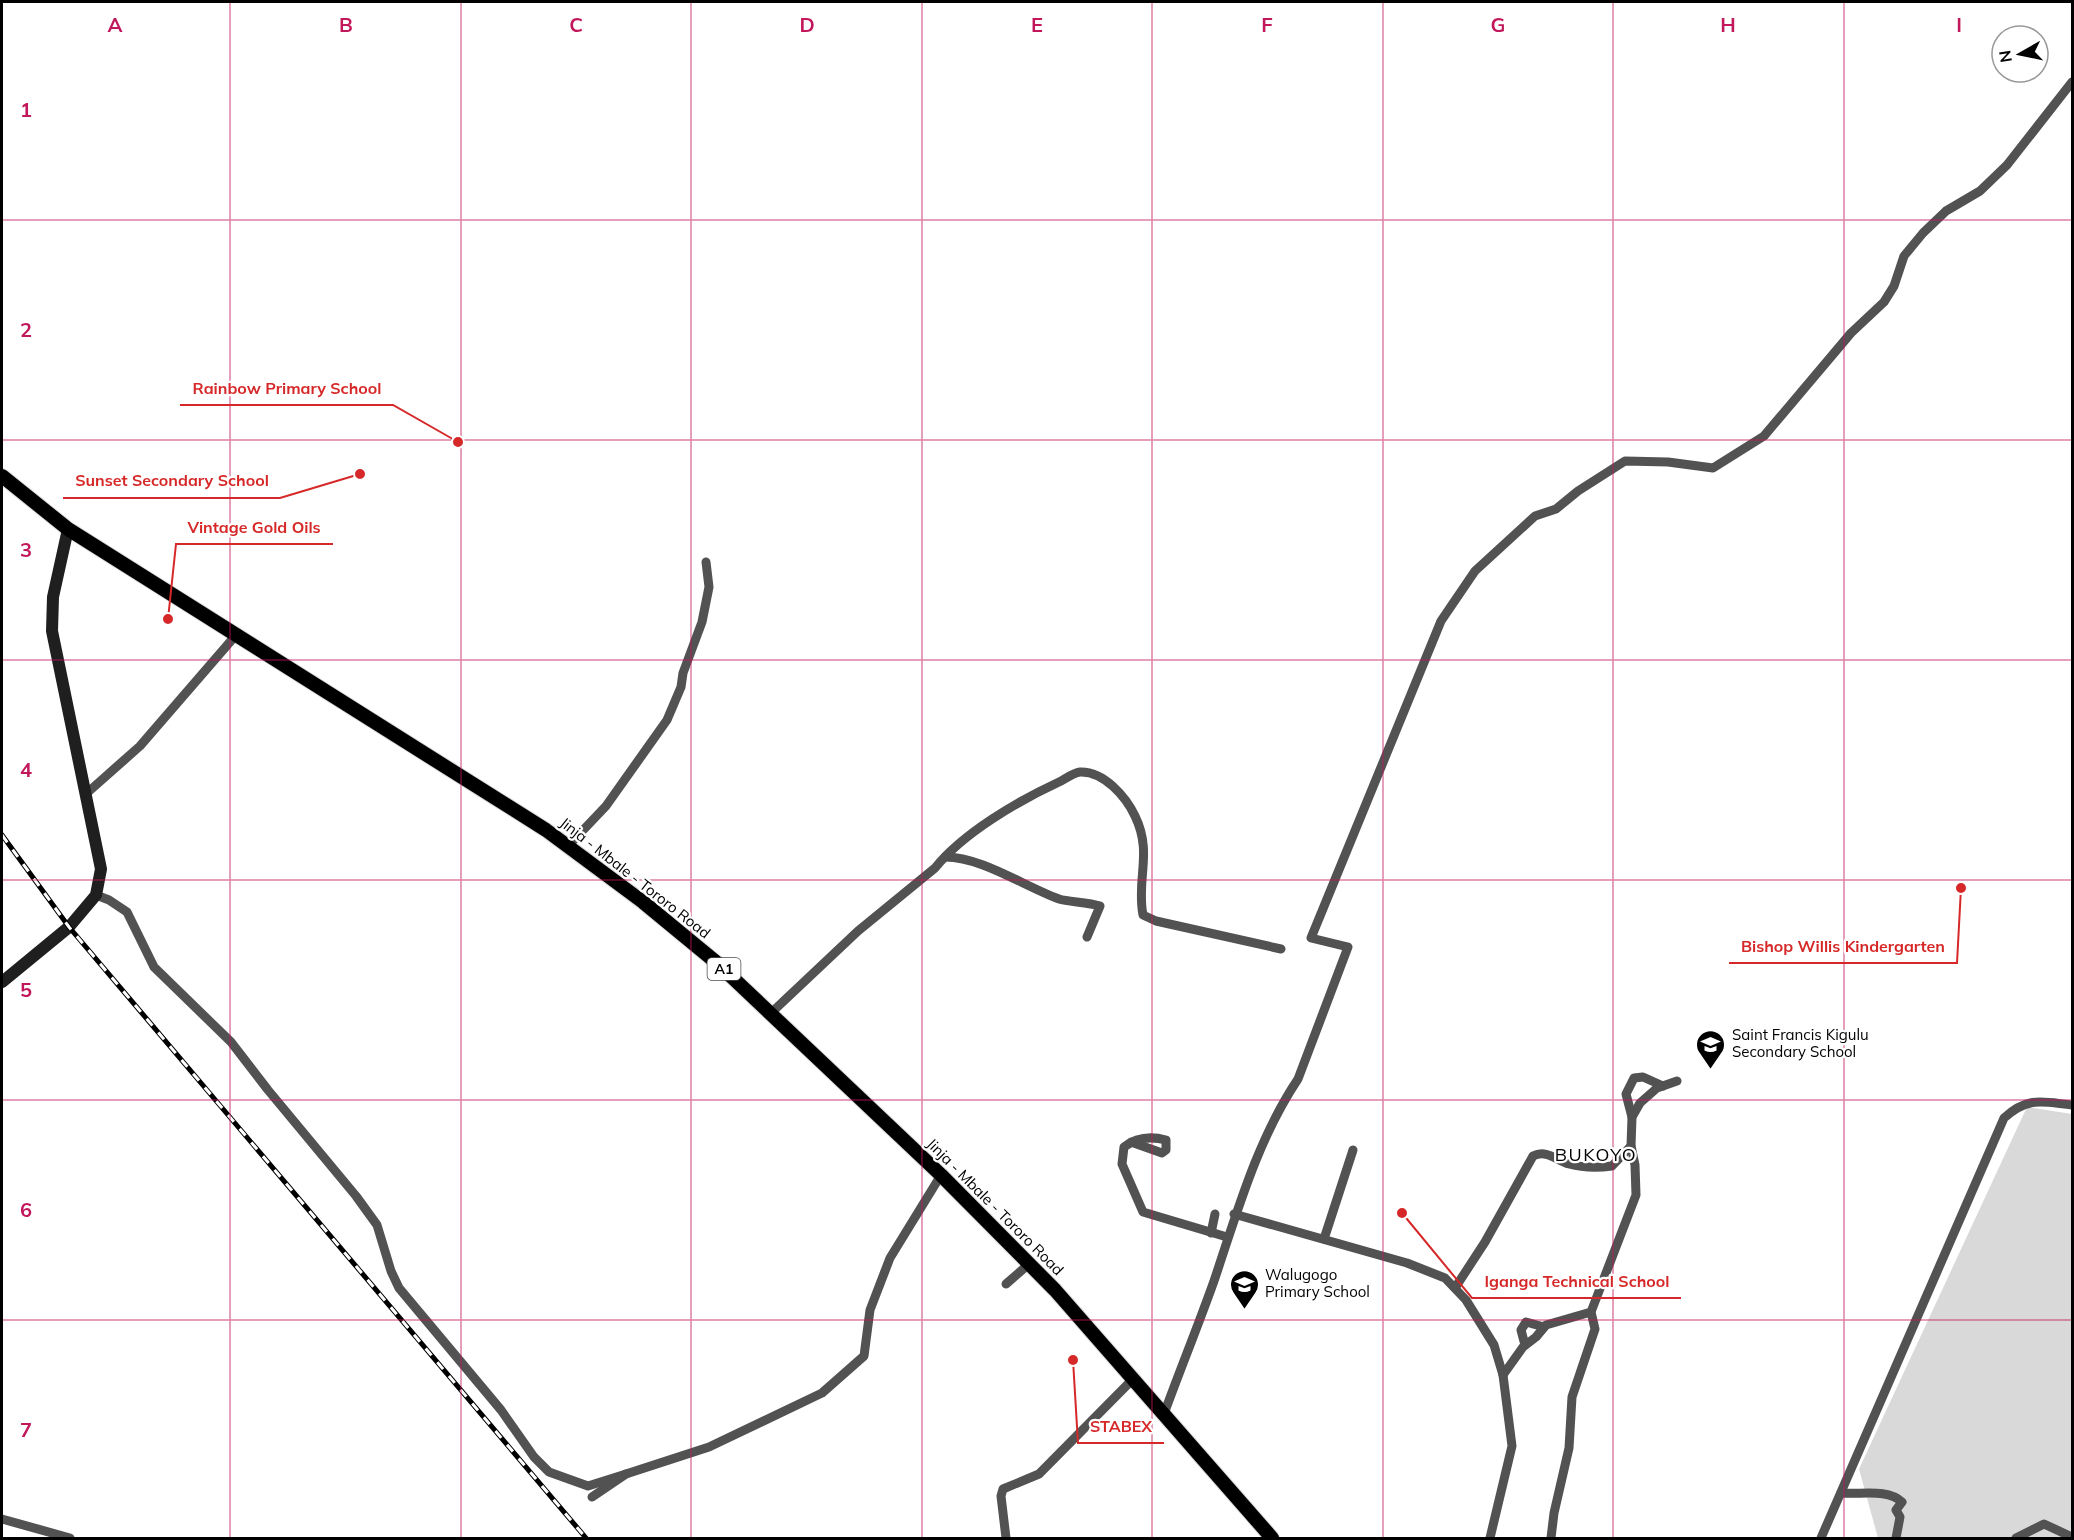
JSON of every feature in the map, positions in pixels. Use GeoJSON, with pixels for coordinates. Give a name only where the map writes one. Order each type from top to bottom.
{"type":"FeatureCollection","features":[{"type":"Feature","properties":{"kind":"main road","name":"A1"},"geometry":{"type":"LineString","coordinates":[[2,476],[68,529]]}},
{"type":"Feature","properties":{"kind":"main road","name":"Jinja - Mbale - Tororo Road"},"geometry":{"type":"LineString","coordinates":[[68,529],[568,846],[643,902],[708,956],[941,1175],[1029,1264],[1133,1378],[1272,1539]]}},
{"type":"Feature","properties":{"kind":"main road"},"geometry":{"type":"LineString","coordinates":[[2,982],[69,927],[96,895],[101,869],[52,631],[53,597],[68,529]]}},
{"type":"Feature","properties":{"kind":"street"},"geometry":{"type":"LineString","coordinates":[[1164,1414],[1210,1293],[1234,1214],[1285,1098],[1298,1079],[1348,947],[1311,938],[1441,621],[1474,571],[1535,516],[1556,509],[1578,490],[1625,461],[1668,462],[1713,468],[1764,436],[1851,333],[1884,302],[1894,286],[1904,256],[1923,233],[1946,211],[1980,191],[2007,165],[2073,82]]}},
{"type":"Feature","properties":{"kind":"street"},"geometry":{"type":"LineString","coordinates":[[568,846],[606,806],[667,720],[681,687],[683,673],[702,622],[709,587],[706,562]]}},
{"type":"Feature","properties":{"kind":"street"},"geometry":{"type":"LineString","coordinates":[[87,794],[140,746],[236,634]]}},
{"type":"Feature","properties":{"kind":"street"},"geometry":{"type":"LineString","coordinates":[[771,1013],[858,931],[935,868],[945,857],[999,815],[1038,791],[1079,772],[1097,777],[1121,793],[1136,817],[1146,852],[1140,900],[1143,915],[1155,921],[1281,949]]}},
{"type":"Feature","properties":{"kind":"street"},"geometry":{"type":"LineString","coordinates":[[945,857],[963,857],[1061,900],[1080,900],[1100,906],[1087,937]]}},
{"type":"Feature","properties":{"kind":"street"},"geometry":{"type":"LineString","coordinates":[[96,895],[127,912],[154,967],[231,1042],[356,1196],[377,1225],[391,1271],[399,1288],[501,1410],[534,1457],[549,1472],[588,1486],[709,1447],[822,1393],[864,1356],[870,1310],[890,1258],[941,1175]]}},
{"type":"Feature","properties":{"kind":"street"},"geometry":{"type":"LineString","coordinates":[[1551,1539],[1554,1513],[1569,1448],[1572,1397],[1595,1329],[1592,1312],[1636,1195],[1635,1165],[1630,1146],[1632,1117],[1626,1094],[1634,1078],[1643,1077],[1663,1086]]}},
{"type":"Feature","properties":{"kind":"street"},"geometry":{"type":"LineString","coordinates":[[1632,1117],[1640,1103],[1663,1086],[1677,1081]]}},
{"type":"Feature","properties":{"kind":"street"},"geometry":{"type":"LineString","coordinates":[[1821,1539],[2004,1118],[2016,1108],[2031,1101],[2073,1105]]}},
{"type":"Feature","properties":{"kind":"street"},"geometry":{"type":"LineString","coordinates":[[1131,1142],[1124,1147],[1122,1164],[1143,1212],[1227,1238]]}},
{"type":"Feature","properties":{"kind":"street"},"geometry":{"type":"LineString","coordinates":[[1455,1288],[1485,1242],[1533,1156],[1539,1153],[1548,1154],[1567,1164],[1593,1169],[1612,1166],[1630,1146]]}},
{"type":"Feature","properties":{"kind":"street"},"geometry":{"type":"LineString","coordinates":[[1324,1239],[1353,1150]]}},
{"type":"Feature","properties":{"kind":"street"},"geometry":{"type":"LineString","coordinates":[[1211,1233],[1215,1214]]}},
{"type":"Feature","properties":{"kind":"street"},"geometry":{"type":"LineString","coordinates":[[1234,1214],[1407,1263],[1445,1278],[1466,1300],[1494,1345],[1503,1376],[1512,1446],[1490,1539]]}},
{"type":"Feature","properties":{"kind":"street"},"geometry":{"type":"LineString","coordinates":[[1006,1284],[1029,1264]]}},
{"type":"Feature","properties":{"kind":"street"},"geometry":{"type":"LineString","coordinates":[[1503,1376],[1526,1345],[1544,1327],[1592,1312]]}},
{"type":"Feature","properties":{"kind":"street"},"geometry":{"type":"LineString","coordinates":[[1526,1345],[1521,1330],[1526,1322],[1544,1327]]}},
{"type":"Feature","properties":{"kind":"street"},"geometry":{"type":"LineString","coordinates":[[1006,1539],[1001,1496],[1003,1489],[1039,1474],[1133,1378]]}},
{"type":"Feature","properties":{"kind":"street"},"geometry":{"type":"LineString","coordinates":[[592,1497],[627,1474]]}},
{"type":"Feature","properties":{"kind":"street"},"geometry":{"type":"LineString","coordinates":[[1841,1493],[1881,1493],[1897,1497],[1902,1502],[1896,1510],[1900,1517],[1896,1539]]}},
{"type":"Feature","properties":{"kind":"street"},"geometry":{"type":"LineString","coordinates":[[2,1519],[70,1539]]}},
{"type":"Feature","properties":{"kind":"street"},"geometry":{"type":"LineString","coordinates":[[2016,1539],[2044,1524],[2073,1537]]}},
{"type":"Feature","properties":{"kind":"shaded area"},"geometry":{"type":"Polygon","coordinates":[[[2027,1107],[2072,1114],[2072,1538],[1878,1538],[1859,1469],[2027,1107]]]}},
{"type":"Feature","properties":{"kind":"railway"},"geometry":{"type":"LineString","coordinates":[[2,835],[69,927],[586,1538]]}},
{"type":"Feature","properties":{"kind":"place","name":"Rainbow Primary School"},"geometry":{"type":"Point","coordinates":[458,442]}},
{"type":"Feature","properties":{"kind":"place","name":"Sunset Secondary School"},"geometry":{"type":"Point","coordinates":[360,474]}},
{"type":"Feature","properties":{"kind":"place","name":"Vintage Gold Oils"},"geometry":{"type":"Point","coordinates":[168,619]}},
{"type":"Feature","properties":{"kind":"place","name":"Bishop Willis Kindergarten"},"geometry":{"type":"Point","coordinates":[1961,888]}},
{"type":"Feature","properties":{"kind":"place","name":"Saint Francis Kigulu Secondary School"},"geometry":{"type":"Point","coordinates":[1711,1070]}},
{"type":"Feature","properties":{"kind":"place","name":"Iganga Technical School"},"geometry":{"type":"Point","coordinates":[1402,1213]}},
{"type":"Feature","properties":{"kind":"place","name":"Walugogo Primary School"},"geometry":{"type":"Point","coordinates":[1244,1310]}},
{"type":"Feature","properties":{"kind":"place","name":"STABEX"},"geometry":{"type":"Point","coordinates":[1073,1360]}},
{"type":"Feature","properties":{"kind":"district","name":"BUKOYO"},"geometry":{"type":"Point","coordinates":[1596,1155]}}]}
